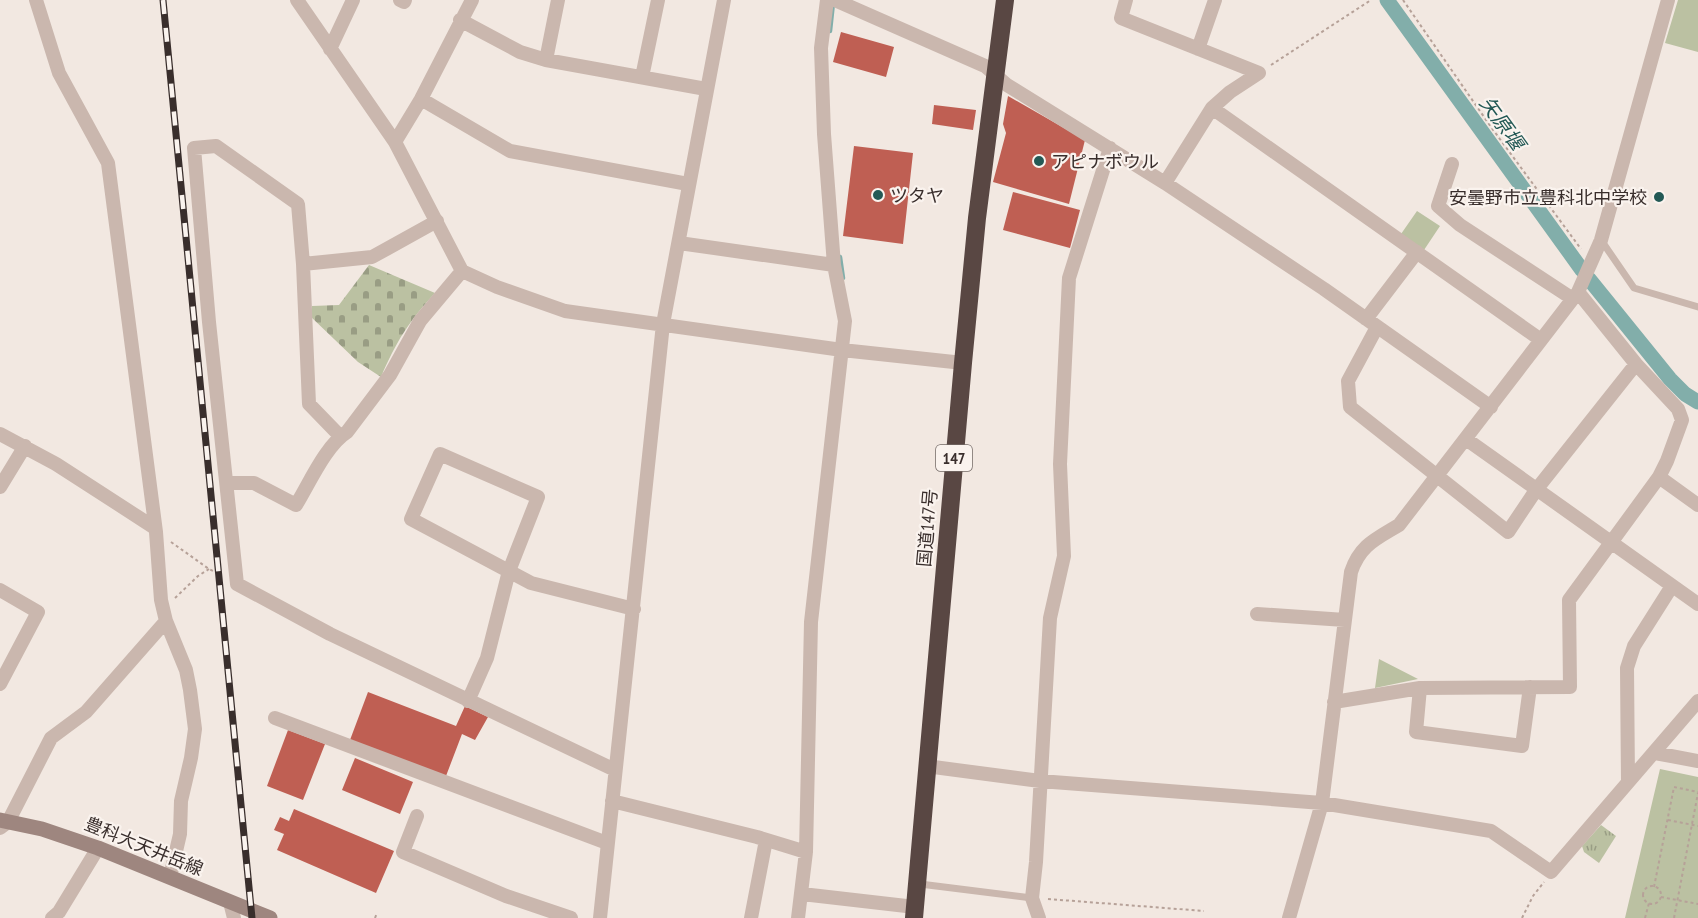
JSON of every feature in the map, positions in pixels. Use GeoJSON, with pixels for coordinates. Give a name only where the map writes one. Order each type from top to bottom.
{"type":"FeatureCollection","features":[{"type":"Feature","properties":{"kind":"highway","name":"国道147号"},"geometry":{"type":"LineString","coordinates":[[914,913],[977,218],[1005,0]]}},
{"type":"Feature","properties":{"kind":"main road","name":"豊科大天井岳線"},"geometry":{"type":"LineString","coordinates":[[3,823],[51,832],[98,848],[270,918]]}},
{"type":"Feature","properties":{"kind":"street"},"geometry":{"type":"LineString","coordinates":[[36,0],[59,73],[108,163],[165,615],[186,670],[190,690],[195,729],[191,758],[180,801],[180,834],[170,877]]}},
{"type":"Feature","properties":{"kind":"street"},"geometry":{"type":"LineString","coordinates":[[297,0],[395,142],[462,271],[497,287],[566,311],[842,350],[963,363]]}},
{"type":"Feature","properties":{"kind":"street"},"geometry":{"type":"LineString","coordinates":[[330,49],[353,0]]}},
{"type":"Feature","properties":{"kind":"street"},"geometry":{"type":"LineString","coordinates":[[400,0],[404,2],[405,0]]}},
{"type":"Feature","properties":{"kind":"street"},"geometry":{"type":"LineString","coordinates":[[395,142],[421,99],[472,0]]}},
{"type":"Feature","properties":{"kind":"street"},"geometry":{"type":"LineString","coordinates":[[546,60],[558,0]]}},
{"type":"Feature","properties":{"kind":"street"},"geometry":{"type":"LineString","coordinates":[[642,77],[658,0]]}},
{"type":"Feature","properties":{"kind":"street"},"geometry":{"type":"LineString","coordinates":[[600,918],[663,324],[724,0]]}},
{"type":"Feature","properties":{"kind":"street"},"geometry":{"type":"LineString","coordinates":[[798,918],[806,852],[812,622],[845,321],[834,265],[824,134],[821,48],[827,0]]}},
{"type":"Feature","properties":{"kind":"street"},"geometry":{"type":"LineString","coordinates":[[835,0],[985,66],[1007,85],[1165,183],[1372,323],[1491,407]]}},
{"type":"Feature","properties":{"kind":"street"},"geometry":{"type":"LineString","coordinates":[[1126,0],[1120,18],[1259,73]]}},
{"type":"Feature","properties":{"kind":"street"},"geometry":{"type":"LineString","coordinates":[[1198,49],[1215,0]]}},
{"type":"Feature","properties":{"kind":"street"},"geometry":{"type":"LineString","coordinates":[[1289,918],[1322,803],[1351,572],[1357,555],[1399,525],[1575,296],[1601,240],[1668,0]]}},
{"type":"Feature","properties":{"kind":"street"},"geometry":{"type":"LineString","coordinates":[[460,21],[520,52],[546,60],[706,89]]}},
{"type":"Feature","properties":{"kind":"street"},"geometry":{"type":"LineString","coordinates":[[1165,183],[1212,108],[1230,92],[1259,73]]}},
{"type":"Feature","properties":{"kind":"street"},"geometry":{"type":"LineString","coordinates":[[421,99],[510,151],[688,184]]}},
{"type":"Feature","properties":{"kind":"street"},"geometry":{"type":"LineString","coordinates":[[1212,108],[1541,340]]}},
{"type":"Feature","properties":{"kind":"street"},"geometry":{"type":"LineString","coordinates":[[340,436],[309,404],[298,204],[216,146],[194,148],[209,322],[237,584],[330,634],[615,770]]}},
{"type":"Feature","properties":{"kind":"street"},"geometry":{"type":"LineString","coordinates":[[1039,918],[1032,898],[1050,618],[1064,556],[1060,464],[1069,278],[1110,148]]}},
{"type":"Feature","properties":{"kind":"street"},"geometry":{"type":"LineString","coordinates":[[1334,702],[1420,688],[1570,687],[1569,600],[1659,477],[1682,420],[1678,409],[1575,296],[1460,225],[1438,206],[1452,164]]}},
{"type":"Feature","properties":{"kind":"street"},"geometry":{"type":"LineString","coordinates":[[303,264],[372,257],[437,220]]}},
{"type":"Feature","properties":{"kind":"street"},"geometry":{"type":"LineString","coordinates":[[679,243],[834,265]]}},
{"type":"Feature","properties":{"kind":"street"},"geometry":{"type":"LineString","coordinates":[[1417,252],[1372,323],[1348,381],[1350,407],[1508,532],[1536,490],[1636,364]]}},
{"type":"Feature","properties":{"kind":"street"},"geometry":{"type":"LineString","coordinates":[[227,483],[254,483],[296,505],[327,453],[340,436],[347,432],[390,375],[420,321],[462,271]]}},
{"type":"Feature","properties":{"kind":"street"},"geometry":{"type":"LineString","coordinates":[[0,434],[25,446],[156,530]]}},
{"type":"Feature","properties":{"kind":"street"},"geometry":{"type":"LineString","coordinates":[[1466,439],[1698,604]]}},
{"type":"Feature","properties":{"kind":"street"},"geometry":{"type":"LineString","coordinates":[[0,487],[25,446]]}},
{"type":"Feature","properties":{"kind":"street"},"geometry":{"type":"LineString","coordinates":[[468,700],[487,658],[509,571],[538,497],[440,454],[411,519],[509,571],[531,583],[634,609]]}},
{"type":"Feature","properties":{"kind":"street"},"geometry":{"type":"LineString","coordinates":[[1659,477],[1698,505]]}},
{"type":"Feature","properties":{"kind":"street"},"geometry":{"type":"LineString","coordinates":[[1628,782],[1626,668],[1634,646],[1672,586]]}},
{"type":"Feature","properties":{"kind":"street"},"geometry":{"type":"LineString","coordinates":[[0,590],[38,612],[0,684]]}},
{"type":"Feature","properties":{"kind":"street"},"geometry":{"type":"LineString","coordinates":[[1257,614],[1345,620]]}},
{"type":"Feature","properties":{"kind":"street"},"geometry":{"type":"LineString","coordinates":[[3,823],[51,738],[86,712],[165,615]]}},
{"type":"Feature","properties":{"kind":"street"},"geometry":{"type":"LineString","coordinates":[[1420,688],[1416,732],[1522,747],[1530,687]]}},
{"type":"Feature","properties":{"kind":"street"},"geometry":{"type":"LineString","coordinates":[[926,766],[1040,781],[1322,803],[1491,831],[1551,872],[1698,701]]}},
{"type":"Feature","properties":{"kind":"street"},"geometry":{"type":"LineString","coordinates":[[275,718],[607,843]]}},
{"type":"Feature","properties":{"kind":"street"},"geometry":{"type":"LineString","coordinates":[[1655,753],[1698,761]]}},
{"type":"Feature","properties":{"kind":"street"},"geometry":{"type":"LineString","coordinates":[[612,801],[806,852]]}},
{"type":"Feature","properties":{"kind":"street"},"geometry":{"type":"LineString","coordinates":[[417,816],[403,852],[506,896],[571,918]]}},
{"type":"Feature","properties":{"kind":"street"},"geometry":{"type":"LineString","coordinates":[[752,918],[766,840]]}},
{"type":"Feature","properties":{"kind":"street"},"geometry":{"type":"LineString","coordinates":[[52,918],[98,848]]}},
{"type":"Feature","properties":{"kind":"street"},"geometry":{"type":"LineString","coordinates":[[802,894],[914,913]]}},
{"type":"Feature","properties":{"kind":"street"},"geometry":{"type":"LineString","coordinates":[[230,902],[234,918]]}},
{"type":"Feature","properties":{"kind":"lane"},"geometry":{"type":"LineString","coordinates":[[1601,240],[1634,288],[1698,307]]}},
{"type":"Feature","properties":{"kind":"lane"},"geometry":{"type":"LineString","coordinates":[[917,884],[1032,898]]}},
{"type":"Feature","properties":{"kind":"path"},"geometry":{"type":"LineString","coordinates":[[1259,73],[1371,0]]}},
{"type":"Feature","properties":{"kind":"path"},"geometry":{"type":"LineString","coordinates":[[1403,0],[1491,127],[1592,263]]}},
{"type":"Feature","properties":{"kind":"path"},"geometry":{"type":"LineString","coordinates":[[156,530],[209,569],[237,584]]}},
{"type":"Feature","properties":{"kind":"path"},"geometry":{"type":"LineString","coordinates":[[165,615],[198,576],[209,569]]}},
{"type":"Feature","properties":{"kind":"path"},"geometry":{"type":"LineString","coordinates":[[1654,886],[1674,787],[1698,793],[1674,918]]}},
{"type":"Feature","properties":{"kind":"path"},"geometry":{"type":"LineString","coordinates":[[1667,819],[1698,826]]}},
{"type":"Feature","properties":{"kind":"path"},"geometry":{"type":"LineString","coordinates":[[1522,918],[1533,896],[1551,872]]}},
{"type":"Feature","properties":{"kind":"path"},"geometry":{"type":"LineString","coordinates":[[1654,886],[1661,897]]}},
{"type":"Feature","properties":{"kind":"path"},"geometry":{"type":"LineString","coordinates":[[1649,903],[1644,897],[1644,891],[1654,886]]}},
{"type":"Feature","properties":{"kind":"path"},"geometry":{"type":"LineString","coordinates":[[1661,897],[1698,904]]}},
{"type":"Feature","properties":{"kind":"path"},"geometry":{"type":"LineString","coordinates":[[1649,903],[1656,903],[1661,897]]}},
{"type":"Feature","properties":{"kind":"path"},"geometry":{"type":"LineString","coordinates":[[1032,898],[1204,911]]}},
{"type":"Feature","properties":{"kind":"path"},"geometry":{"type":"LineString","coordinates":[[1646,918],[1649,903]]}},
{"type":"Feature","properties":{"kind":"path"},"geometry":{"type":"LineString","coordinates":[[375,918],[377,913]]}},
{"type":"Feature","properties":{"kind":"green space"},"geometry":{"type":"Polygon","coordinates":[[[1678,0],[1698,0],[1698,52],[1665,43],[1678,0]]]}},
{"type":"Feature","properties":{"kind":"green space"},"geometry":{"type":"Polygon","coordinates":[[[1417,211],[1440,226],[1424,250],[1401,234],[1417,211]]]}},
{"type":"Feature","properties":{"kind":"green space"},"geometry":{"type":"Polygon","coordinates":[[[369,265],[435,293],[404,332],[381,377],[358,362],[310,316],[312,306],[339,305],[369,265]]]}},
{"type":"Feature","properties":{"kind":"green space"},"geometry":{"type":"Polygon","coordinates":[[[1379,659],[1418,679],[1375,688],[1379,659]]]}},
{"type":"Feature","properties":{"kind":"green space"},"geometry":{"type":"Polygon","coordinates":[[[1660,769],[1698,777],[1698,918],[1625,918],[1660,769]]]}},
{"type":"Feature","properties":{"kind":"green space"},"geometry":{"type":"Polygon","coordinates":[[[1601,825],[1616,836],[1599,863],[1584,852],[1582,846],[1601,825]]]}},
{"type":"Feature","properties":{"kind":"building"},"geometry":{"type":"Polygon","coordinates":[[[841,32],[894,47],[886,77],[833,62],[841,32]]]}},
{"type":"Feature","properties":{"kind":"building","name":"アピナボウル"},"geometry":{"type":"Polygon","coordinates":[[[1008,96],[1085,140],[1069,204],[993,182],[1006,133],[1003,124],[1008,96]]]}},
{"type":"Feature","properties":{"kind":"building"},"geometry":{"type":"Polygon","coordinates":[[[934,105],[976,110],[973,130],[932,124],[934,105]]]}},
{"type":"Feature","properties":{"kind":"building","name":"ツタヤ"},"geometry":{"type":"Polygon","coordinates":[[[854,146],[913,153],[903,244],[843,236],[854,146]]]}},
{"type":"Feature","properties":{"kind":"building"},"geometry":{"type":"Polygon","coordinates":[[[1013,192],[1080,210],[1070,248],[1003,230],[1013,192]]]}},
{"type":"Feature","properties":{"kind":"building"},"geometry":{"type":"Polygon","coordinates":[[[368,692],[456,726],[465,706],[488,717],[475,740],[462,734],[446,776],[350,740],[368,692]]]}},
{"type":"Feature","properties":{"kind":"building"},"geometry":{"type":"Polygon","coordinates":[[[288,730],[325,744],[303,800],[267,786],[288,730]]]}},
{"type":"Feature","properties":{"kind":"building"},"geometry":{"type":"Polygon","coordinates":[[[355,758],[413,782],[400,814],[342,790],[355,758]]]}},
{"type":"Feature","properties":{"kind":"building"},"geometry":{"type":"Polygon","coordinates":[[[294,809],[394,851],[376,893],[277,850],[284,834],[274,830],[280,817],[289,821],[294,809]]]}},
{"type":"Feature","properties":{"kind":"waterway","name":"矢原堰"},"geometry":{"type":"LineString","coordinates":[[1387,0],[1582,270]]}},
{"type":"Feature","properties":{"kind":"waterway"},"geometry":{"type":"LineString","coordinates":[[830,31],[833,3]]}},
{"type":"Feature","properties":{"kind":"waterway"},"geometry":{"type":"LineString","coordinates":[[840,257],[843,278]]}},
{"type":"Feature","properties":{"kind":"waterway","name":"矢原堰"},"geometry":{"type":"LineString","coordinates":[[1589,279],[1670,379],[1685,394],[1698,402]]}},
{"type":"Feature","properties":{"kind":"railway"},"geometry":{"type":"LineString","coordinates":[[163,0],[252,918]]}},
{"type":"Feature","properties":{"kind":"place","name":"アピナボウル"},"geometry":{"type":"Point","coordinates":[1039,161]}},
{"type":"Feature","properties":{"kind":"place","name":"ツタヤ"},"geometry":{"type":"Point","coordinates":[878,195]}},
{"type":"Feature","properties":{"kind":"place","name":"安曇野市立豊科北中学校"},"geometry":{"type":"Point","coordinates":[1659,197]}}]}
